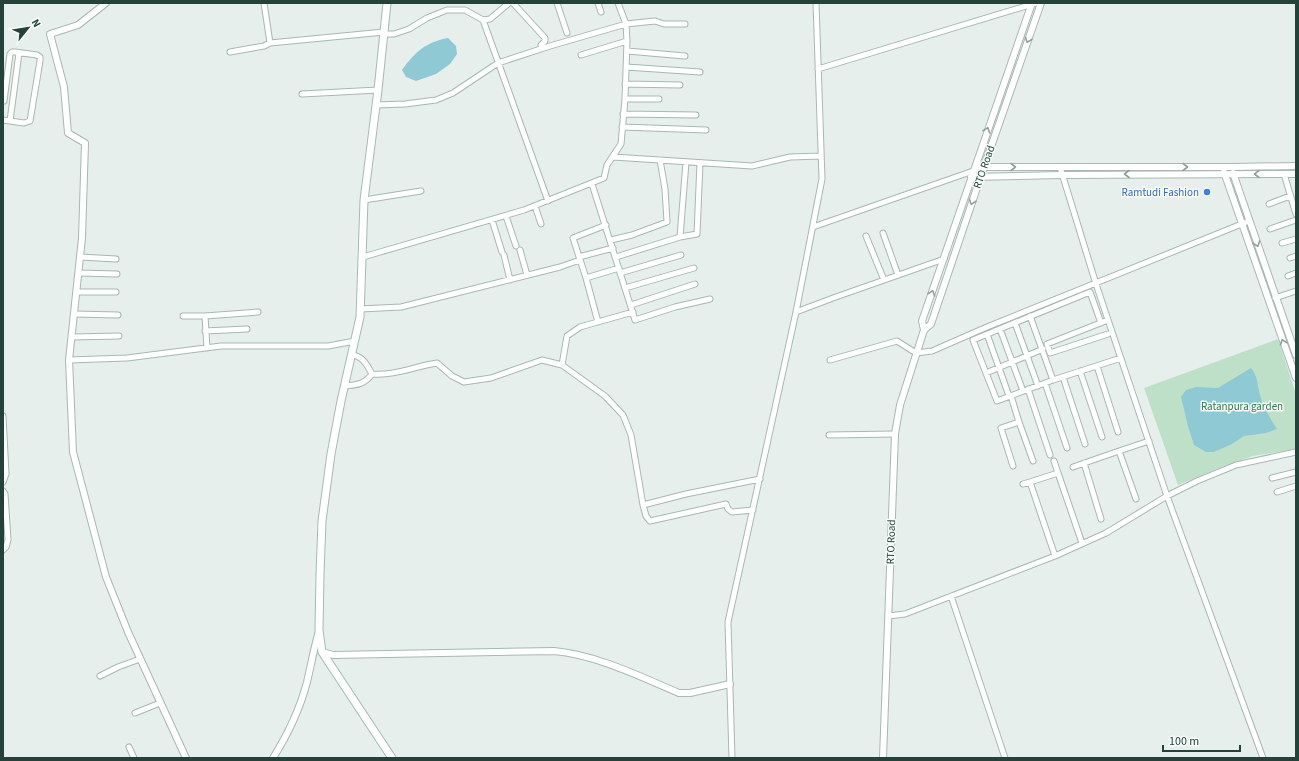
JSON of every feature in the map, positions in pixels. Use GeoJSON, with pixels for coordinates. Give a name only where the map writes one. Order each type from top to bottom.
{"type":"FeatureCollection","features":[{"type":"Feature","properties":{"kind":"main road"},"geometry":{"type":"LineString","coordinates":[[387,3],[364,200],[360,317],[331,454],[322,521],[319,630],[322,652],[392,758]]}},
{"type":"Feature","properties":{"kind":"street"},"geometry":{"type":"LineString","coordinates":[[106,3],[78,25],[50,34],[64,87],[68,133],[85,143],[82,238],[69,360],[73,452],[106,577],[128,632],[186,758]]}},
{"type":"Feature","properties":{"kind":"street"},"geometry":{"type":"LineString","coordinates":[[264,3],[270,43]]}},
{"type":"Feature","properties":{"kind":"street"},"geometry":{"type":"LineString","coordinates":[[230,52],[264,46],[270,43],[384,33],[394,34],[409,29],[427,18],[447,10],[465,10],[483,20],[490,19],[509,3]]}},
{"type":"Feature","properties":{"kind":"street"},"geometry":{"type":"LineString","coordinates":[[513,3],[545,38],[545,41],[541,45]]}},
{"type":"Feature","properties":{"kind":"street"},"geometry":{"type":"LineString","coordinates":[[557,3],[567,33]]}},
{"type":"Feature","properties":{"kind":"street"},"geometry":{"type":"LineString","coordinates":[[598,3],[601,12]]}},
{"type":"Feature","properties":{"kind":"street"},"geometry":{"type":"LineString","coordinates":[[363,257],[506,216],[592,184],[604,178],[607,165],[621,144],[627,51],[626,24],[620,3]]}},
{"type":"Feature","properties":{"kind":"street"},"geometry":{"type":"LineString","coordinates":[[732,758],[728,622],[796,312],[822,179],[816,3]]}},
{"type":"Feature","properties":{"kind":"street"},"geometry":{"type":"LineString","coordinates":[[818,69],[1033,3]]}},
{"type":"Feature","properties":{"kind":"street","name":"RTO Road"},"geometry":{"type":"LineString","coordinates":[[924,330],[922,322],[1033,3]]}},
{"type":"Feature","properties":{"kind":"street","name":"RTO Road"},"geometry":{"type":"LineString","coordinates":[[883,758],[895,434],[900,405],[924,330],[931,324],[1041,3]]}},
{"type":"Feature","properties":{"kind":"street"},"geometry":{"type":"LineString","coordinates":[[483,20],[548,201]]}},
{"type":"Feature","properties":{"kind":"street"},"geometry":{"type":"LineString","coordinates":[[376,105],[405,104],[436,100],[453,93],[498,63],[626,24],[655,21],[664,24],[685,24]]}},
{"type":"Feature","properties":{"kind":"street"},"geometry":{"type":"LineString","coordinates":[[581,56],[626,41]]}},
{"type":"Feature","properties":{"kind":"street"},"geometry":{"type":"LineString","coordinates":[[627,51],[685,56]]}},
{"type":"Feature","properties":{"kind":"street"},"geometry":{"type":"LineString","coordinates":[[3,120],[24,123],[30,121],[40,61],[40,58],[37,55],[12,52],[10,54],[5,79],[4,101],[12,103]]}},
{"type":"Feature","properties":{"kind":"street"},"geometry":{"type":"LineString","coordinates":[[10,121],[20,53]]}},
{"type":"Feature","properties":{"kind":"street"},"geometry":{"type":"LineString","coordinates":[[626,67],[700,72]]}},
{"type":"Feature","properties":{"kind":"street"},"geometry":{"type":"LineString","coordinates":[[5,79],[15,80]]}},
{"type":"Feature","properties":{"kind":"street"},"geometry":{"type":"LineString","coordinates":[[625,84],[680,85]]}},
{"type":"Feature","properties":{"kind":"street"},"geometry":{"type":"LineString","coordinates":[[302,94],[378,90]]}},
{"type":"Feature","properties":{"kind":"street"},"geometry":{"type":"LineString","coordinates":[[625,98],[659,99]]}},
{"type":"Feature","properties":{"kind":"street"},"geometry":{"type":"LineString","coordinates":[[623,114],[696,115]]}},
{"type":"Feature","properties":{"kind":"street"},"geometry":{"type":"LineString","coordinates":[[622,127],[706,130]]}},
{"type":"Feature","properties":{"kind":"street"},"geometry":{"type":"LineString","coordinates":[[613,157],[752,166],[790,157],[821,156]]}},
{"type":"Feature","properties":{"kind":"street"},"geometry":{"type":"LineString","coordinates":[[611,240],[632,235],[667,222],[665,189],[660,160]]}},
{"type":"Feature","properties":{"kind":"street"},"geometry":{"type":"LineString","coordinates":[[680,237],[686,162]]}},
{"type":"Feature","properties":{"kind":"street"},"geometry":{"type":"LineString","coordinates":[[616,257],[680,237],[697,234],[700,163]]}},
{"type":"Feature","properties":{"kind":"street"},"geometry":{"type":"LineString","coordinates":[[813,227],[984,167],[1296,166]]}},
{"type":"Feature","properties":{"kind":"street"},"geometry":{"type":"LineString","coordinates":[[1060,167],[1096,284],[1167,496],[1263,758]]}},
{"type":"Feature","properties":{"kind":"street"},"geometry":{"type":"LineString","coordinates":[[1222,167],[1296,378]]}},
{"type":"Feature","properties":{"kind":"street"},"geometry":{"type":"LineString","coordinates":[[1231,167],[1275,298],[1296,355]]}},
{"type":"Feature","properties":{"kind":"street"},"geometry":{"type":"LineString","coordinates":[[973,172],[981,176],[1062,174],[1296,174]]}},
{"type":"Feature","properties":{"kind":"street"},"geometry":{"type":"LineString","coordinates":[[1284,174],[1290,196],[1295,205],[1296,214]]}},
{"type":"Feature","properties":{"kind":"street"},"geometry":{"type":"LineString","coordinates":[[592,184],[611,240],[635,320],[675,307],[710,299]]}},
{"type":"Feature","properties":{"kind":"street"},"geometry":{"type":"LineString","coordinates":[[364,200],[420,192]]}},
{"type":"Feature","properties":{"kind":"street"},"geometry":{"type":"LineString","coordinates":[[1269,204],[1290,196]]}},
{"type":"Feature","properties":{"kind":"street"},"geometry":{"type":"LineString","coordinates":[[535,206],[541,224]]}},
{"type":"Feature","properties":{"kind":"street"},"geometry":{"type":"LineString","coordinates":[[506,216],[528,275]]}},
{"type":"Feature","properties":{"kind":"street"},"geometry":{"type":"LineString","coordinates":[[492,220],[510,280]]}},
{"type":"Feature","properties":{"kind":"street"},"geometry":{"type":"LineString","coordinates":[[1270,229],[1296,220]]}},
{"type":"Feature","properties":{"kind":"street"},"geometry":{"type":"LineString","coordinates":[[956,221],[964,224]]}},
{"type":"Feature","properties":{"kind":"street"},"geometry":{"type":"LineString","coordinates":[[830,360],[897,341],[916,352],[932,351],[1249,221]]}},
{"type":"Feature","properties":{"kind":"street"},"geometry":{"type":"LineString","coordinates":[[598,322],[573,238],[606,225]]}},
{"type":"Feature","properties":{"kind":"street"},"geometry":{"type":"LineString","coordinates":[[883,233],[898,275]]}},
{"type":"Feature","properties":{"kind":"street"},"geometry":{"type":"LineString","coordinates":[[866,236],[884,280]]}},
{"type":"Feature","properties":{"kind":"street"},"geometry":{"type":"LineString","coordinates":[[1282,243],[1296,238]]}},
{"type":"Feature","properties":{"kind":"street"},"geometry":{"type":"LineString","coordinates":[[360,309],[401,307],[560,267],[580,258],[613,248]]}},
{"type":"Feature","properties":{"kind":"street"},"geometry":{"type":"LineString","coordinates":[[586,278],[681,255]]}},
{"type":"Feature","properties":{"kind":"street"},"geometry":{"type":"LineString","coordinates":[[80,257],[116,259]]}},
{"type":"Feature","properties":{"kind":"street"},"geometry":{"type":"LineString","coordinates":[[796,312],[944,259]]}},
{"type":"Feature","properties":{"kind":"street"},"geometry":{"type":"LineString","coordinates":[[625,288],[694,268]]}},
{"type":"Feature","properties":{"kind":"street"},"geometry":{"type":"LineString","coordinates":[[78,273],[117,274]]}},
{"type":"Feature","properties":{"kind":"street"},"geometry":{"type":"LineString","coordinates":[[1288,276],[1296,273]]}},
{"type":"Feature","properties":{"kind":"street"},"geometry":{"type":"LineString","coordinates":[[631,305],[695,284]]}},
{"type":"Feature","properties":{"kind":"street"},"geometry":{"type":"LineString","coordinates":[[1275,298],[1296,291]]}},
{"type":"Feature","properties":{"kind":"street"},"geometry":{"type":"LineString","coordinates":[[76,292],[116,292]]}},
{"type":"Feature","properties":{"kind":"street"},"geometry":{"type":"LineString","coordinates":[[1101,323],[1090,292],[973,340],[997,401],[1053,380],[1121,358]]}},
{"type":"Feature","properties":{"kind":"street"},"geometry":{"type":"LineString","coordinates":[[183,316],[258,312]]}},
{"type":"Feature","properties":{"kind":"street"},"geometry":{"type":"LineString","coordinates":[[562,365],[567,336],[580,327],[633,312]]}},
{"type":"Feature","properties":{"kind":"street"},"geometry":{"type":"LineString","coordinates":[[74,314],[118,315]]}},
{"type":"Feature","properties":{"kind":"street"},"geometry":{"type":"LineString","coordinates":[[205,316],[206,348]]}},
{"type":"Feature","properties":{"kind":"street"},"geometry":{"type":"LineString","coordinates":[[1030,316],[1053,380]]}},
{"type":"Feature","properties":{"kind":"street"},"geometry":{"type":"LineString","coordinates":[[1108,320],[1047,344],[1050,353],[1108,334]]}},
{"type":"Feature","properties":{"kind":"street"},"geometry":{"type":"LineString","coordinates":[[1015,323],[1038,386]]}},
{"type":"Feature","properties":{"kind":"street"},"geometry":{"type":"LineString","coordinates":[[206,331],[247,329]]}},
{"type":"Feature","properties":{"kind":"street"},"geometry":{"type":"LineString","coordinates":[[1000,329],[1012,362],[1026,390],[1050,455]]}},
{"type":"Feature","properties":{"kind":"street"},"geometry":{"type":"LineString","coordinates":[[986,334],[1033,461]]}},
{"type":"Feature","properties":{"kind":"street"},"geometry":{"type":"LineString","coordinates":[[72,337],[119,336]]}},
{"type":"Feature","properties":{"kind":"street"},"geometry":{"type":"LineString","coordinates":[[69,360],[127,358],[221,346],[328,346],[355,341]]}},
{"type":"Feature","properties":{"kind":"street"},"geometry":{"type":"LineString","coordinates":[[986,373],[1048,347]]}},
{"type":"Feature","properties":{"kind":"street"},"geometry":{"type":"LineString","coordinates":[[352,355],[357,356],[365,362],[372,374]]}},
{"type":"Feature","properties":{"kind":"street"},"geometry":{"type":"LineString","coordinates":[[372,374],[384,375],[437,363],[452,376],[464,382],[491,378],[542,360],[562,365],[605,396],[624,415],[631,435],[643,505],[646,516],[650,521],[726,504],[728,509],[732,512],[753,510]]}},
{"type":"Feature","properties":{"kind":"street"},"geometry":{"type":"LineString","coordinates":[[1097,366],[1118,432]]}},
{"type":"Feature","properties":{"kind":"street"},"geometry":{"type":"LineString","coordinates":[[1080,371],[1102,437]]}},
{"type":"Feature","properties":{"kind":"street"},"geometry":{"type":"LineString","coordinates":[[345,386],[356,386],[367,381],[372,374]]}},
{"type":"Feature","properties":{"kind":"street"},"geometry":{"type":"LineString","coordinates":[[1063,377],[1085,444]]}},
{"type":"Feature","properties":{"kind":"street"},"geometry":{"type":"LineString","coordinates":[[1045,383],[1067,448]]}},
{"type":"Feature","properties":{"kind":"street"},"geometry":{"type":"LineString","coordinates":[[3,416],[6,474],[3,482]]}},
{"type":"Feature","properties":{"kind":"street"},"geometry":{"type":"LineString","coordinates":[[1013,466],[1001,428],[1019,422]]}},
{"type":"Feature","properties":{"kind":"street"},"geometry":{"type":"LineString","coordinates":[[829,435],[895,434]]}},
{"type":"Feature","properties":{"kind":"street"},"geometry":{"type":"LineString","coordinates":[[1072,467],[1149,441]]}},
{"type":"Feature","properties":{"kind":"street"},"geometry":{"type":"LineString","coordinates":[[1119,451],[1136,499]]}},
{"type":"Feature","properties":{"kind":"street"},"geometry":{"type":"LineString","coordinates":[[888,616],[905,614],[1055,556],[1106,533],[1167,496],[1197,481],[1236,465],[1296,452]]}},
{"type":"Feature","properties":{"kind":"street"},"geometry":{"type":"LineString","coordinates":[[1054,461],[1082,543]]}},
{"type":"Feature","properties":{"kind":"street"},"geometry":{"type":"LineString","coordinates":[[1084,463],[1101,519]]}},
{"type":"Feature","properties":{"kind":"street"},"geometry":{"type":"LineString","coordinates":[[1272,478],[1296,472]]}},
{"type":"Feature","properties":{"kind":"street"},"geometry":{"type":"LineString","coordinates":[[1023,484],[1058,473]]}},
{"type":"Feature","properties":{"kind":"street"},"geometry":{"type":"LineString","coordinates":[[643,505],[686,494],[760,479]]}},
{"type":"Feature","properties":{"kind":"street"},"geometry":{"type":"LineString","coordinates":[[1030,482],[1055,556]]}},
{"type":"Feature","properties":{"kind":"street"},"geometry":{"type":"LineString","coordinates":[[1276,492],[1296,486]]}},
{"type":"Feature","properties":{"kind":"street"},"geometry":{"type":"LineString","coordinates":[[3,491],[5,494],[8,540],[6,547],[3,550]]}},
{"type":"Feature","properties":{"kind":"street"},"geometry":{"type":"LineString","coordinates":[[951,596],[1005,758]]}},
{"type":"Feature","properties":{"kind":"street"},"geometry":{"type":"LineString","coordinates":[[273,758],[297,714],[307,682],[313,650],[319,630]]}},
{"type":"Feature","properties":{"kind":"street"},"geometry":{"type":"LineString","coordinates":[[322,652],[333,655],[554,650],[569,652],[607,664],[679,692],[690,693],[730,684]]}},
{"type":"Feature","properties":{"kind":"street"},"geometry":{"type":"LineString","coordinates":[[100,676],[118,667],[140,659]]}},
{"type":"Feature","properties":{"kind":"street"},"geometry":{"type":"LineString","coordinates":[[135,713],[160,703]]}},
{"type":"Feature","properties":{"kind":"street"},"geometry":{"type":"LineString","coordinates":[[129,747],[134,758]]}},
{"type":"Feature","properties":{"kind":"green space","name":"Ratanpura garden"},"geometry":{"type":"Polygon","coordinates":[[[1278,339],[1296,394],[1296,449],[1253,456],[1178,485],[1144,388],[1278,339]]]}},
{"type":"Feature","properties":{"kind":"water"},"geometry":{"type":"Polygon","coordinates":[[[448,38],[456,46],[457,54],[450,64],[436,74],[416,81],[406,77],[402,70],[416,53],[433,42],[448,38]]]}},
{"type":"Feature","properties":{"kind":"water"},"geometry":{"type":"Polygon","coordinates":[[[1251,368],[1256,377],[1263,404],[1277,429],[1266,433],[1244,436],[1232,444],[1214,452],[1206,452],[1194,445],[1181,397],[1186,390],[1196,387],[1218,388],[1251,368]]]}},
{"type":"Feature","properties":{"kind":"place","name":"Ramtudi Fashion"},"geometry":{"type":"Point","coordinates":[1207,192]}}]}
